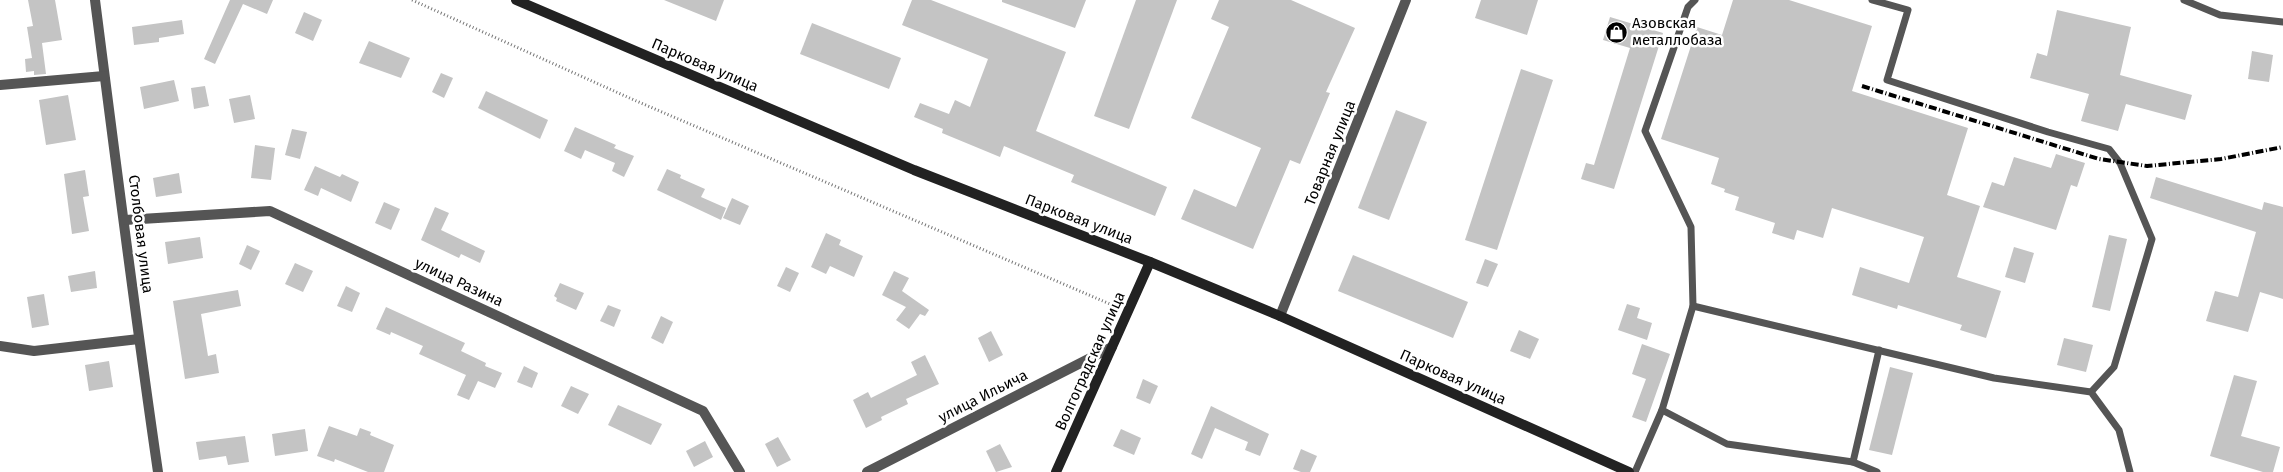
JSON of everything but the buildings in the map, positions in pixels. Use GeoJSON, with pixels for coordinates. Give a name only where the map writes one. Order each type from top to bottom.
{"type":"FeatureCollection","features":[{"type":"Feature","properties":{"kind":"main road","name":"Парковая улица"},"geometry":{"type":"LineString","coordinates":[[516,0],[914,170],[1150,262],[1280,316],[1629,472]]}},
{"type":"Feature","properties":{"kind":"main road","name":"Волгоградская улица"},"geometry":{"type":"LineString","coordinates":[[1056,472],[1150,262]]}},
{"type":"Feature","properties":{"kind":"street","name":"Столбовая улица"},"geometry":{"type":"LineString","coordinates":[[94,0],[158,472]]}},
{"type":"Feature","properties":{"kind":"street","name":"Товарная улица"},"geometry":{"type":"LineString","coordinates":[[1280,316],[1406,0]]}},
{"type":"Feature","properties":{"kind":"street"},"geometry":{"type":"LineString","coordinates":[[0,85],[104,76]]}},
{"type":"Feature","properties":{"kind":"street","name":"улица Разина"},"geometry":{"type":"LineString","coordinates":[[125,220],[270,210],[703,411],[740,472]]}},
{"type":"Feature","properties":{"kind":"street"},"geometry":{"type":"LineString","coordinates":[[0,346],[34,351],[139,339]]}},
{"type":"Feature","properties":{"kind":"street","name":"улица Ильича"},"geometry":{"type":"LineString","coordinates":[[867,472],[1112,347]]}},
{"type":"Feature","properties":{"kind":"lane"},"geometry":{"type":"LineString","coordinates":[[1635,472],[1662,410],[1693,306],[1691,227],[1646,131],[1688,7],[1695,0]]}},
{"type":"Feature","properties":{"kind":"lane"},"geometry":{"type":"LineString","coordinates":[[1872,0],[1908,10],[1887,80],[2048,132],[2109,149],[2120,163],[2152,239],[2114,367],[2091,392]]}},
{"type":"Feature","properties":{"kind":"lane"},"geometry":{"type":"LineString","coordinates":[[2184,0],[2220,15],[2283,22]]}},
{"type":"Feature","properties":{"kind":"lane"},"geometry":{"type":"LineString","coordinates":[[1693,306],[1994,378],[2091,392],[2119,430],[2130,472]]}},
{"type":"Feature","properties":{"kind":"lane"},"geometry":{"type":"LineString","coordinates":[[1853,462],[1879,350]]}},
{"type":"Feature","properties":{"kind":"lane"},"geometry":{"type":"LineString","coordinates":[[1662,410],[1727,444],[1853,462],[1877,472]]}},
{"type":"Feature","properties":{"kind":"path"},"geometry":{"type":"LineString","coordinates":[[412,0],[634,100],[1129,312]]}},
{"type":"Feature","properties":{"kind":"railway"},"geometry":{"type":"LineString","coordinates":[[1862,86],[2099,159],[2147,166],[2221,159],[2283,147]]}},
{"type":"Feature","properties":{"kind":"place","name":"Азовская металлобаза"},"geometry":{"type":"Point","coordinates":[1616,32]}}]}
